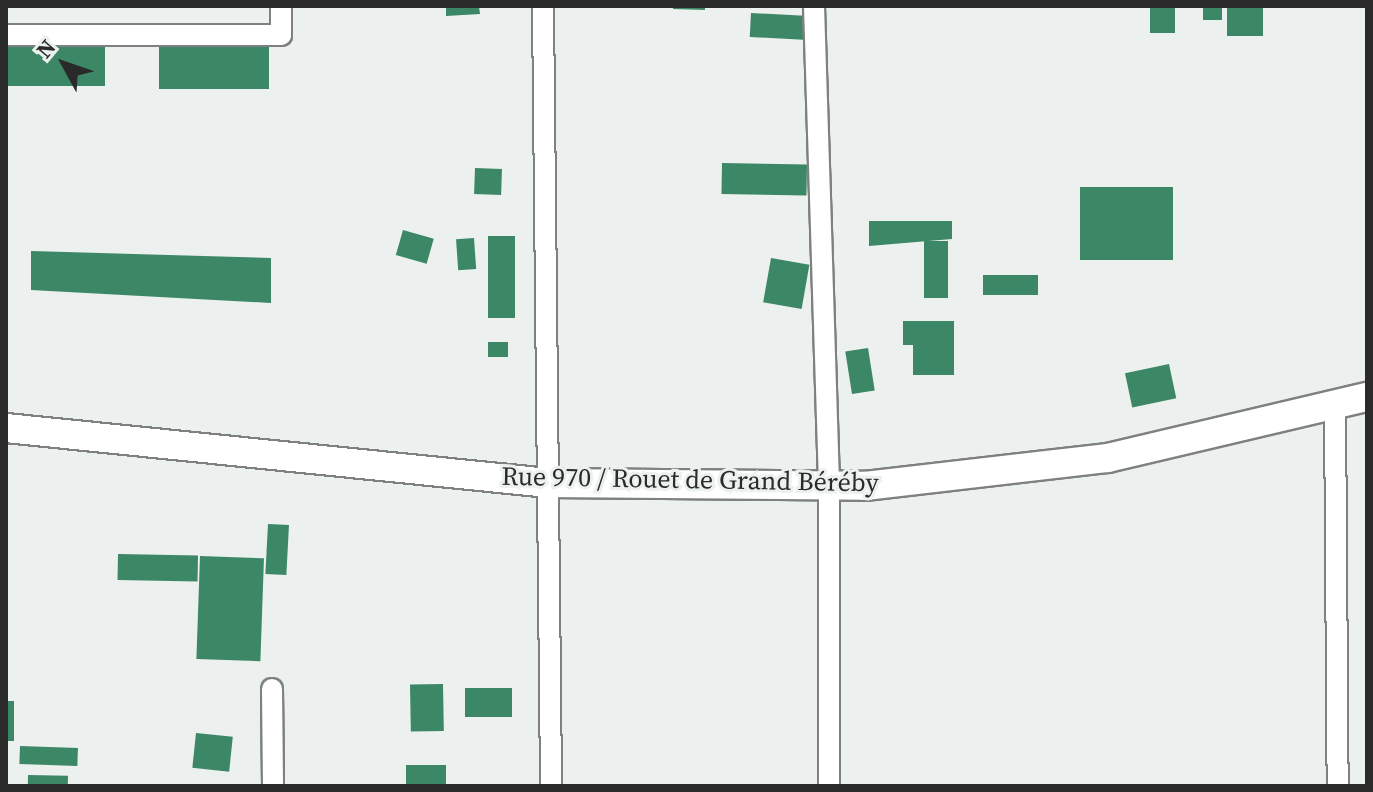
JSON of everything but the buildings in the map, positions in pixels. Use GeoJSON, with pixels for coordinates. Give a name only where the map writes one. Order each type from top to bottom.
{"type":"FeatureCollection","features":[{"type":"Feature","properties":{"kind":"main road","name":"Rue 970 / Rouet de Grand Béréby"},"geometry":{"type":"LineString","coordinates":[[6,428],[548,483],[829,486],[1108,458],[1367,397]]}},
{"type":"Feature","properties":{"kind":"street"},"geometry":{"type":"LineString","coordinates":[[6,35],[281,35],[281,6]]}},
{"type":"Feature","properties":{"kind":"street"},"geometry":{"type":"LineString","coordinates":[[543,6],[551,786]]}},
{"type":"Feature","properties":{"kind":"street"},"geometry":{"type":"LineString","coordinates":[[814,6],[829,486],[829,786]]}},
{"type":"Feature","properties":{"kind":"street"},"geometry":{"type":"LineString","coordinates":[[1335,404],[1338,786]]}},
{"type":"Feature","properties":{"kind":"street"},"geometry":{"type":"LineString","coordinates":[[272,689],[273,786]]}}]}
